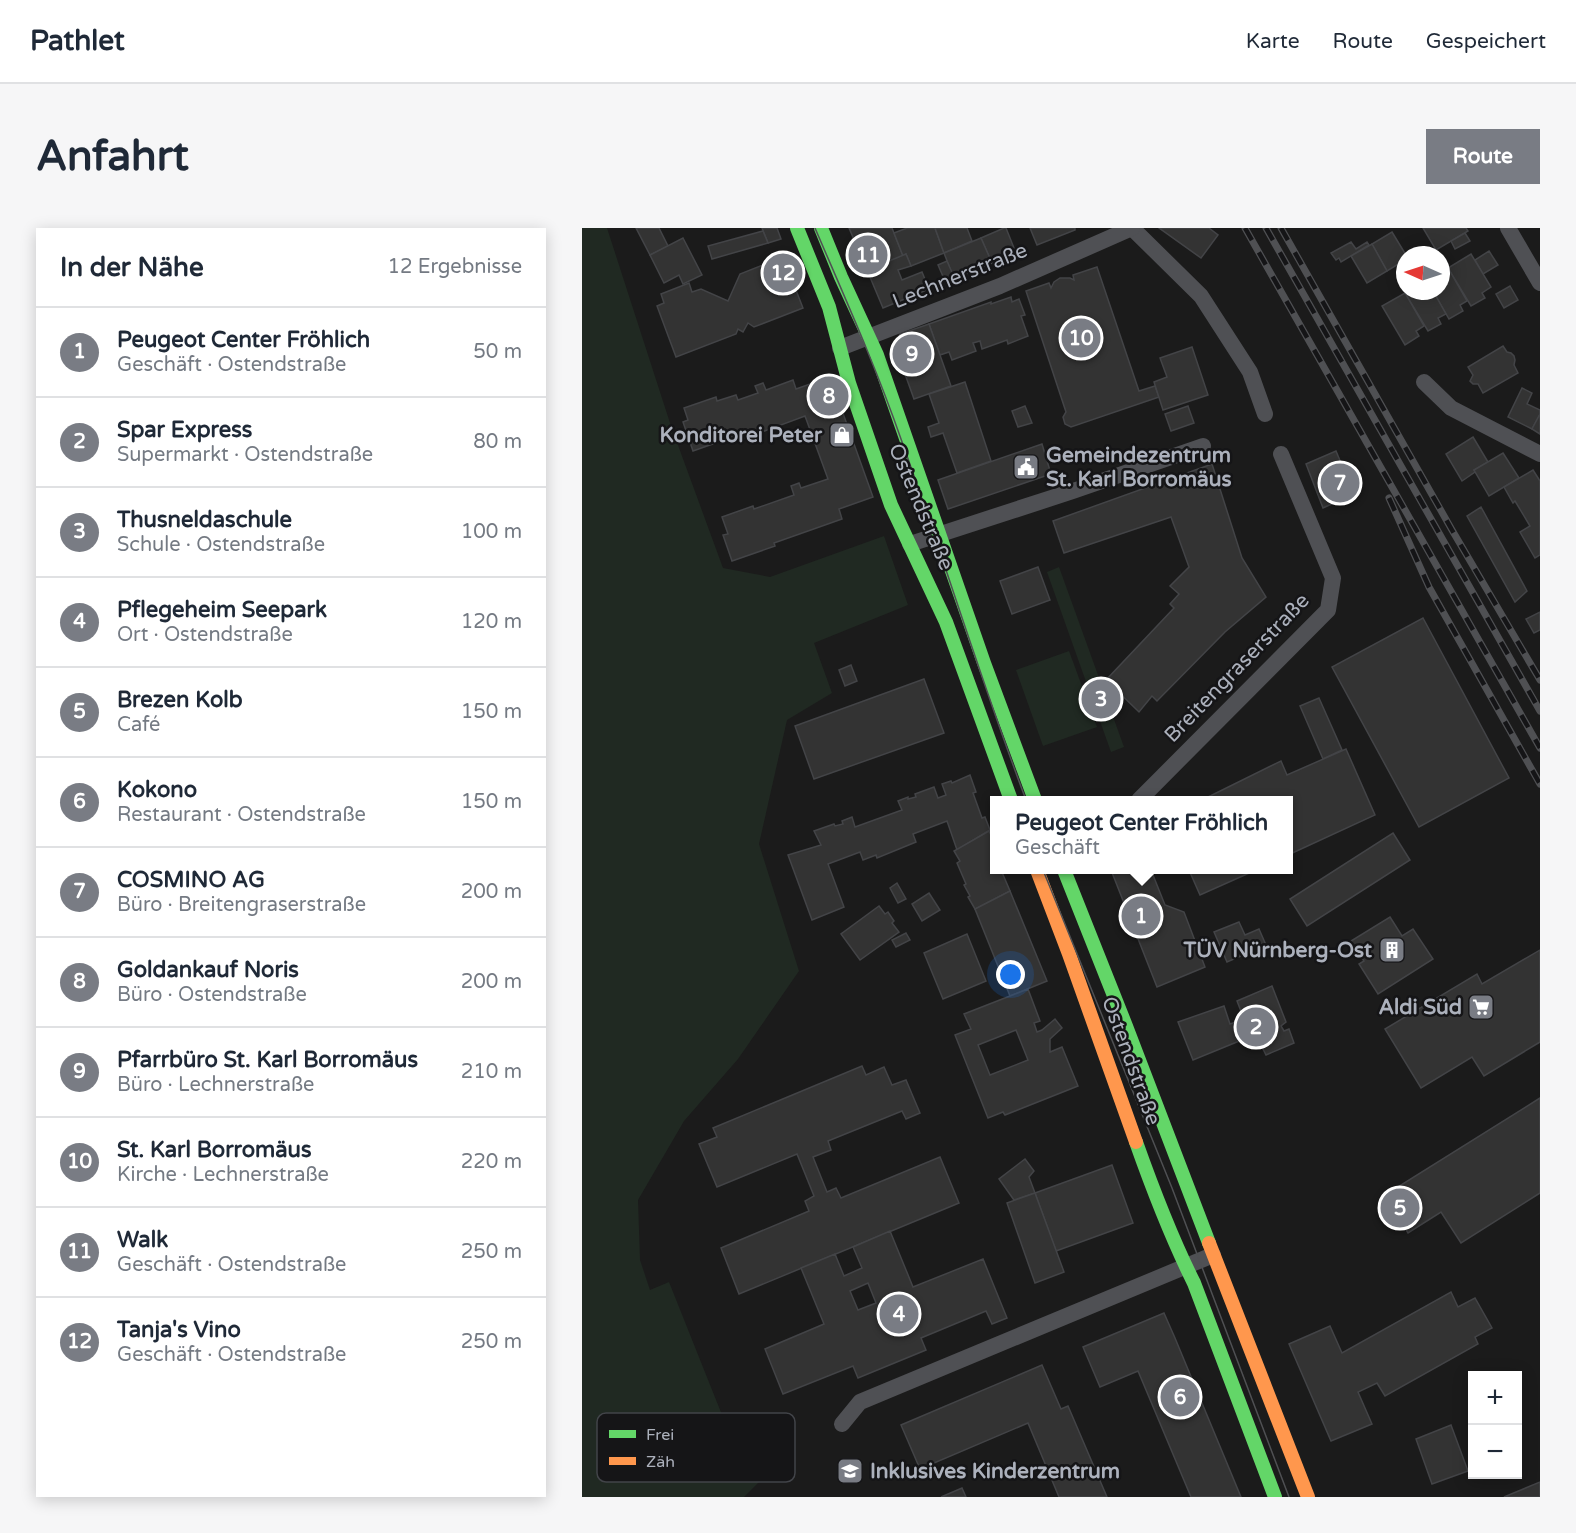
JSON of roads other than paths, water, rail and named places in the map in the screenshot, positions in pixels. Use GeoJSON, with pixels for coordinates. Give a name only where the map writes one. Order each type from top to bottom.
{"type":"FeatureCollection","features":[{"type":"Feature","properties":{"kind":"main road","name":"Ostendstraße"},"geometry":{"type":"LineString","coordinates":[[797,228],[829,307],[849,383],[891,505],[946,622],[1009,796]]}},
{"type":"Feature","properties":{"kind":"main road","name":"Ostendstraße"},"geometry":{"type":"LineString","coordinates":[[821,228],[890,390],[939,535],[1033,796]]}},
{"type":"Feature","properties":{"kind":"main road","name":"Ostendstraße"},"geometry":{"type":"LineString","coordinates":[[1041,874],[1155,1195],[1199,1295],[1275,1497]]}},
{"type":"Feature","properties":{"kind":"main road","name":"Ostendstraße"},"geometry":{"type":"LineString","coordinates":[[1066,874],[1308,1497]]}},
{"type":"Feature","properties":{"kind":"street","name":"Lechnerstraße"},"geometry":{"type":"LineString","coordinates":[[840,348],[1000,286],[1132,228]]}},
{"type":"Feature","properties":{"kind":"street"},"geometry":{"type":"LineString","coordinates":[[1132,228],[1201,296],[1251,372],[1265,414]]}},
{"type":"Feature","properties":{"kind":"street"},"geometry":{"type":"LineString","coordinates":[[1508,228],[1540,283]]}},
{"type":"Feature","properties":{"kind":"street"},"geometry":{"type":"LineString","coordinates":[[1424,382],[1451,408],[1540,454]]}},
{"type":"Feature","properties":{"kind":"street"},"geometry":{"type":"LineString","coordinates":[[910,544],[1203,446]]}},
{"type":"Feature","properties":{"kind":"street","name":"Breitengraserstraße"},"geometry":{"type":"LineString","coordinates":[[1144,796],[1328,610],[1333,578],[1281,454]]}},
{"type":"Feature","properties":{"kind":"street"},"geometry":{"type":"LineString","coordinates":[[842,1424],[860,1402],[1213,1255]]}},
{"type":"Feature","properties":{"kind":"tram line"},"geometry":{"type":"LineString","coordinates":[[815,228],[891,412],[1025,796]]}},
{"type":"Feature","properties":{"kind":"tram line"},"geometry":{"type":"LineString","coordinates":[[1045,874],[1172,1188],[1289,1497]]}},
{"type":"Feature","properties":{"kind":"railway"},"geometry":{"type":"LineString","coordinates":[[1245,228],[1540,748]]}},
{"type":"Feature","properties":{"kind":"railway"},"geometry":{"type":"LineString","coordinates":[[1266,228],[1540,711]]}},
{"type":"Feature","properties":{"kind":"railway"},"geometry":{"type":"LineString","coordinates":[[1281,228],[1540,680]]}},
{"type":"Feature","properties":{"kind":"railway"},"geometry":{"type":"LineString","coordinates":[[1389,498],[1429,587],[1540,784]]}},
{"type":"Feature","properties":{"kind":"place","name":"Walk"},"geometry":{"type":"Point","coordinates":[868,255]}},
{"type":"Feature","properties":{"kind":"place","name":"Tanja's Vino"},"geometry":{"type":"Point","coordinates":[783,273]}},
{"type":"Feature","properties":{"kind":"place","name":"St. Karl Borromäus"},"geometry":{"type":"Point","coordinates":[1081,338]}},
{"type":"Feature","properties":{"kind":"place","name":"Pfarrbüro St. Karl Borromäus"},"geometry":{"type":"Point","coordinates":[912,354]}},
{"type":"Feature","properties":{"kind":"place","name":"Goldankauf Noris"},"geometry":{"type":"Point","coordinates":[829,396]}},
{"type":"Feature","properties":{"kind":"place","name":"Konditorei Peter"},"geometry":{"type":"Point","coordinates":[842,435]}},
{"type":"Feature","properties":{"kind":"place","name":"Gemeindezentrum St. Karl Borromäus"},"geometry":{"type":"Point","coordinates":[1026,467]}},
{"type":"Feature","properties":{"kind":"place","name":"COSMINO AG"},"geometry":{"type":"Point","coordinates":[1340,483]}},
{"type":"Feature","properties":{"kind":"place","name":"Thusneldaschule"},"geometry":{"type":"Point","coordinates":[1101,699]}},
{"type":"Feature","properties":{"kind":"place","name":"Peugeot Center Fröhlich"},"geometry":{"type":"Point","coordinates":[1141,916]}},
{"type":"Feature","properties":{"kind":"place","name":"TÜV Nürnberg-Ost"},"geometry":{"type":"Point","coordinates":[1392,950]}},
{"type":"Feature","properties":{"kind":"place","name":"Aldi Süd"},"geometry":{"type":"Point","coordinates":[1481,1007]}},
{"type":"Feature","properties":{"kind":"place","name":"Spar Express"},"geometry":{"type":"Point","coordinates":[1256,1027]}},
{"type":"Feature","properties":{"kind":"place","name":"Brezen Kolb"},"geometry":{"type":"Point","coordinates":[1400,1208]}},
{"type":"Feature","properties":{"kind":"place","name":"Pflegeheim Seepark"},"geometry":{"type":"Point","coordinates":[899,1314]}},
{"type":"Feature","properties":{"kind":"place","name":"Kokono"},"geometry":{"type":"Point","coordinates":[1180,1397]}},
{"type":"Feature","properties":{"kind":"place","name":"Inklusives Kinderzentrum"},"geometry":{"type":"Point","coordinates":[850,1471]}}]}
